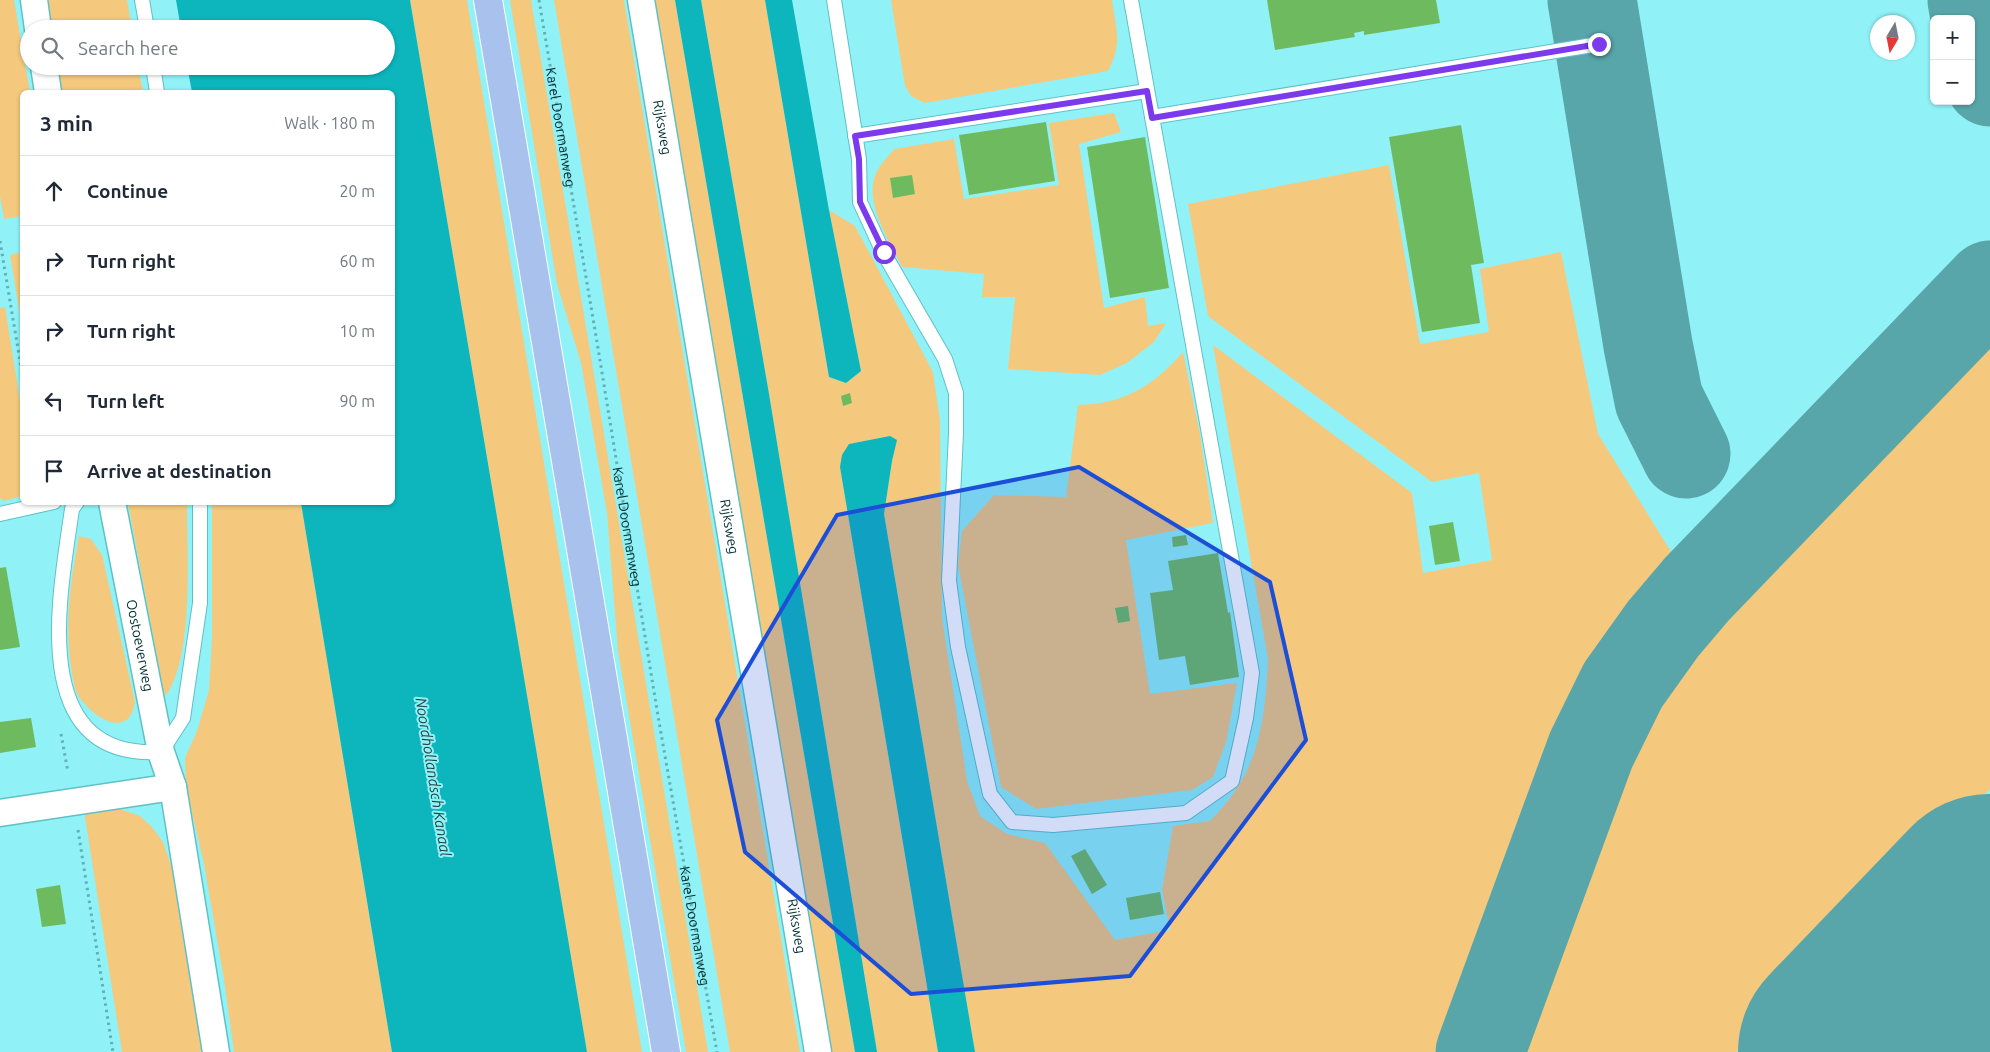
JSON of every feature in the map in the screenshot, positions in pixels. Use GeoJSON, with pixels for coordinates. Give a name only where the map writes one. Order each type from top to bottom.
{"type":"FeatureCollection","features":[{"type":"Feature","properties":{"kind":"main road"},"geometry":{"type":"LineString","coordinates":[[488,0],[666,1052]]}},
{"type":"Feature","properties":{"kind":"street"},"geometry":{"type":"LineString","coordinates":[[34,0],[37,20]]}},
{"type":"Feature","properties":{"kind":"street","name":"Rijksweg"},"geometry":{"type":"LineString","coordinates":[[641,0],[818,1052]]}},
{"type":"Feature","properties":{"kind":"street"},"geometry":{"type":"LineString","coordinates":[[45,75],[48,90]]}},
{"type":"Feature","properties":{"kind":"street","name":"Oostoeverweg"},"geometry":{"type":"LineString","coordinates":[[113,505],[161,752],[173,787],[216,1052]]}},
{"type":"Feature","properties":{"kind":"street"},"geometry":{"type":"LineString","coordinates":[[0,813],[173,787]]}},
{"type":"Feature","properties":{"kind":"lane"},"geometry":{"type":"LineString","coordinates":[[142,0],[145,20]]}},
{"type":"Feature","properties":{"kind":"lane"},"geometry":{"type":"LineString","coordinates":[[834,0],[859,159],[860,202],[884,252],[945,359],[956,393],[949,581],[958,647],[990,794],[1012,822],[1053,825],[1186,813],[1232,781],[1246,718],[1252,673],[1131,0]]}},
{"type":"Feature","properties":{"kind":"lane"},"geometry":{"type":"LineString","coordinates":[[1152,118],[1599,44]]}},
{"type":"Feature","properties":{"kind":"lane"},"geometry":{"type":"LineString","coordinates":[[155,75],[158,90]]}},
{"type":"Feature","properties":{"kind":"lane"},"geometry":{"type":"LineString","coordinates":[[855,136],[1147,91]]}},
{"type":"Feature","properties":{"kind":"lane"},"geometry":{"type":"LineString","coordinates":[[0,514],[40,505]]}},
{"type":"Feature","properties":{"kind":"lane"},"geometry":{"type":"LineString","coordinates":[[75,505],[72,509],[58,616],[64,680],[70,703],[79,720],[90,733],[106,744],[142,753],[161,752],[183,718],[200,603],[200,505]]}},
{"type":"Feature","properties":{"kind":"path","name":"Karel Doormanweg"},"geometry":{"type":"LineString","coordinates":[[539,0],[660,725],[717,1052]]}},
{"type":"Feature","properties":{"kind":"path"},"geometry":{"type":"LineString","coordinates":[[0,241],[20,362]]}},
{"type":"Feature","properties":{"kind":"highlighted area"},"geometry":{"type":"Polygon","coordinates":[[[1079,467],[1270,582],[1306,740],[1130,976],[911,994],[745,852],[717,720],[837,515],[1079,467]]]}},
{"type":"Feature","properties":{"kind":"shaded area"},"geometry":{"type":"Polygon","coordinates":[[[0,0],[14,0],[20,34],[20,75],[27,75],[30,90],[20,90],[20,216],[4,219],[0,196],[0,0]]]}},
{"type":"Feature","properties":{"kind":"shaded area"},"geometry":{"type":"Polygon","coordinates":[[[45,0],[127,0],[130,20],[48,20],[45,0]]]}},
{"type":"Feature","properties":{"kind":"shaded area"},"geometry":{"type":"Polygon","coordinates":[[[410,0],[467,0],[642,1052],[587,1052],[410,0]]]}},
{"type":"Feature","properties":{"kind":"shaded area"},"geometry":{"type":"Polygon","coordinates":[[[510,0],[531,0],[708,1052],[686,1052],[618,651],[607,513],[581,363],[557,284],[510,0]]]}},
{"type":"Feature","properties":{"kind":"shaded area"},"geometry":{"type":"Polygon","coordinates":[[[554,0],[624,0],[800,1052],[730,1052],[554,0]]]}},
{"type":"Feature","properties":{"kind":"shaded area"},"geometry":{"type":"Polygon","coordinates":[[[655,0],[675,0],[855,1052],[830,1052],[655,0]]]}},
{"type":"Feature","properties":{"kind":"shaded area"},"geometry":{"type":"Polygon","coordinates":[[[701,0],[765,0],[829,377],[846,383],[861,371],[829,210],[855,226],[933,372],[940,421],[942,618],[967,781],[980,816],[1007,834],[1045,843],[1115,940],[1170,930],[1162,890],[1173,826],[1210,821],[1229,799],[1251,761],[1257,744],[1264,711],[1268,659],[1213,345],[1412,493],[1423,573],[1492,560],[1479,473],[1432,482],[1208,316],[1188,204],[1389,165],[1420,344],[1489,332],[1480,269],[1561,252],[1598,434],[1680,566],[1597,665],[1550,772],[1448,1052],[975,1052],[884,514],[896,440],[890,436],[849,444],[840,467],[938,1052],[877,1052],[769,394],[701,0]]]}},
{"type":"Feature","properties":{"kind":"shaded area"},"geometry":{"type":"Polygon","coordinates":[[[891,0],[1112,0],[1117,36],[1116,52],[1108,71],[925,103],[911,96],[905,86],[891,0]]]}},
{"type":"Feature","properties":{"kind":"shaded area"},"geometry":{"type":"Polygon","coordinates":[[[57,75],[140,75],[143,90],[60,90],[57,75]]]}},
{"type":"Feature","properties":{"kind":"shaded area"},"geometry":{"type":"Polygon","coordinates":[[[1114,113],[1121,132],[1079,144],[1104,308],[1145,297],[1148,326],[1166,323],[1154,342],[1127,363],[1100,375],[1008,369],[1015,297],[982,297],[984,274],[902,267],[884,232],[875,207],[873,182],[877,171],[894,149],[954,139],[964,199],[1059,185],[1049,123],[1114,113]]]}},
{"type":"Feature","properties":{"kind":"shaded area"},"geometry":{"type":"Polygon","coordinates":[[[20,252],[20,315],[10,255],[20,252]]]}},
{"type":"Feature","properties":{"kind":"shaded area"},"geometry":{"type":"Polygon","coordinates":[[[5,307],[20,401],[20,497],[4,501],[0,498],[0,308],[5,307]]]}},
{"type":"Feature","properties":{"kind":"shaded area"},"geometry":{"type":"Polygon","coordinates":[[[1990,331],[1990,789],[1736,1052],[1518,1052],[1555,932],[1608,792],[1648,703],[1691,642],[1990,331]]]}},
{"type":"Feature","properties":{"kind":"shaded area"},"geometry":{"type":"Polygon","coordinates":[[[1183,352],[1200,434],[1213,523],[1126,540],[1150,694],[1237,683],[1226,742],[1213,777],[1192,790],[1036,809],[1001,787],[958,565],[962,531],[994,495],[1066,497],[1078,405],[1110,401],[1137,390],[1161,374],[1183,352]]]}},
{"type":"Feature","properties":{"kind":"shaded area"},"geometry":{"type":"Polygon","coordinates":[[[128,505],[187,505],[188,574],[182,654],[176,676],[167,694],[164,694],[128,505]]]}},
{"type":"Feature","properties":{"kind":"shaded area"},"geometry":{"type":"Polygon","coordinates":[[[212,505],[301,505],[392,1052],[234,1052],[204,864],[186,787],[185,758],[197,731],[209,690],[212,638],[212,505]]]}},
{"type":"Feature","properties":{"kind":"shaded area"},"geometry":{"type":"Polygon","coordinates":[[[79,536],[91,539],[102,555],[135,702],[130,716],[124,722],[108,721],[90,710],[75,688],[71,668],[68,631],[72,575],[79,536]]]}},
{"type":"Feature","properties":{"kind":"shaded area"},"geometry":{"type":"Polygon","coordinates":[[[99,808],[123,810],[140,816],[152,827],[163,842],[174,874],[203,1052],[122,1052],[84,811],[99,808]]]}},
{"type":"Feature","properties":{"kind":"shaded area"},"geometry":{"type":"Polygon","coordinates":[[[1990,1021],[1990,1052],[1960,1052],[1990,1021]]]}},
{"type":"Feature","properties":{"kind":"water","name":"Noordhollandsch Kanaal"},"geometry":{"type":"Polygon","coordinates":[[[176,0],[410,0],[587,1052],[392,1052],[301,505],[395,505],[395,90],[192,90],[189,75],[395,75],[395,20],[179,20],[176,0]]]}},
{"type":"Feature","properties":{"kind":"water"},"geometry":{"type":"Polygon","coordinates":[[[675,0],[701,0],[769,394],[877,1052],[855,1052],[675,0]]]}},
{"type":"Feature","properties":{"kind":"water"},"geometry":{"type":"Polygon","coordinates":[[[765,0],[792,0],[829,210],[861,371],[846,383],[829,377],[765,0]]]}},
{"type":"Feature","properties":{"kind":"water"},"geometry":{"type":"Polygon","coordinates":[[[890,436],[897,440],[884,514],[975,1052],[938,1052],[840,467],[842,455],[849,444],[890,436]]]}},
{"type":"Feature","properties":{"kind":"building"},"geometry":{"type":"Polygon","coordinates":[[[1267,0],[1436,0],[1440,23],[1364,35],[1364,31],[1354,33],[1355,37],[1275,50],[1267,0]]]}},
{"type":"Feature","properties":{"kind":"building"},"geometry":{"type":"Polygon","coordinates":[[[1046,122],[1055,181],[969,195],[959,135],[1046,122]]]}},
{"type":"Feature","properties":{"kind":"building"},"geometry":{"type":"Polygon","coordinates":[[[1461,125],[1484,263],[1471,265],[1480,323],[1422,332],[1389,137],[1461,125]]]}},
{"type":"Feature","properties":{"kind":"building"},"geometry":{"type":"Polygon","coordinates":[[[1145,137],[1169,288],[1110,298],[1087,147],[1145,137]]]}},
{"type":"Feature","properties":{"kind":"building"},"geometry":{"type":"Polygon","coordinates":[[[912,175],[915,194],[893,198],[890,178],[912,175]]]}},
{"type":"Feature","properties":{"kind":"building"},"geometry":{"type":"Polygon","coordinates":[[[850,393],[852,403],[843,406],[841,396],[850,393]]]}},
{"type":"Feature","properties":{"kind":"building"},"geometry":{"type":"Polygon","coordinates":[[[1453,522],[1460,561],[1435,565],[1429,526],[1453,522]]]}},
{"type":"Feature","properties":{"kind":"building"},"geometry":{"type":"Polygon","coordinates":[[[1186,535],[1188,545],[1173,547],[1172,537],[1186,535]]]}},
{"type":"Feature","properties":{"kind":"building"},"geometry":{"type":"Polygon","coordinates":[[[1218,553],[1228,613],[1230,612],[1239,677],[1190,685],[1185,656],[1159,660],[1150,593],[1173,590],[1168,561],[1218,553]]]}},
{"type":"Feature","properties":{"kind":"building"},"geometry":{"type":"Polygon","coordinates":[[[6,567],[20,647],[0,650],[0,568],[6,567]]]}},
{"type":"Feature","properties":{"kind":"building"},"geometry":{"type":"Polygon","coordinates":[[[1128,606],[1130,621],[1118,623],[1115,608],[1128,606]]]}},
{"type":"Feature","properties":{"kind":"building"},"geometry":{"type":"Polygon","coordinates":[[[31,718],[36,747],[0,753],[0,722],[31,718]]]}},
{"type":"Feature","properties":{"kind":"building"},"geometry":{"type":"Polygon","coordinates":[[[1085,849],[1107,885],[1092,894],[1071,856],[1085,849]]]}},
{"type":"Feature","properties":{"kind":"building"},"geometry":{"type":"Polygon","coordinates":[[[60,885],[66,924],[42,927],[36,889],[60,885]]]}},
{"type":"Feature","properties":{"kind":"building"},"geometry":{"type":"Polygon","coordinates":[[[1160,892],[1164,914],[1130,920],[1126,898],[1160,892]]]}},
{"type":"Feature","properties":{"kind":"taxiway"},"geometry":{"type":"LineString","coordinates":[[1592,0],[1648,345],[1659,400],[1686,454]]}},
{"type":"Feature","properties":{"kind":"taxiway"},"geometry":{"type":"LineString","coordinates":[[1972,0],[1984,70],[1990,82]]}},
{"type":"Feature","properties":{"kind":"taxiway"},"geometry":{"type":"LineString","coordinates":[[1480,1052],[1591,750],[1623,685],[1663,629],[1697,589],[1990,285]]}},
{"type":"Feature","properties":{"kind":"runway"},"geometry":{"type":"LineString","coordinates":[[1849,1052],[1990,905]]}},
{"type":"Feature","properties":{"kind":"route"},"geometry":{"type":"LineString","coordinates":[[884,252],[860,202],[859,159],[855,136],[1147,91],[1152,118],[1599,44]]}}]}
